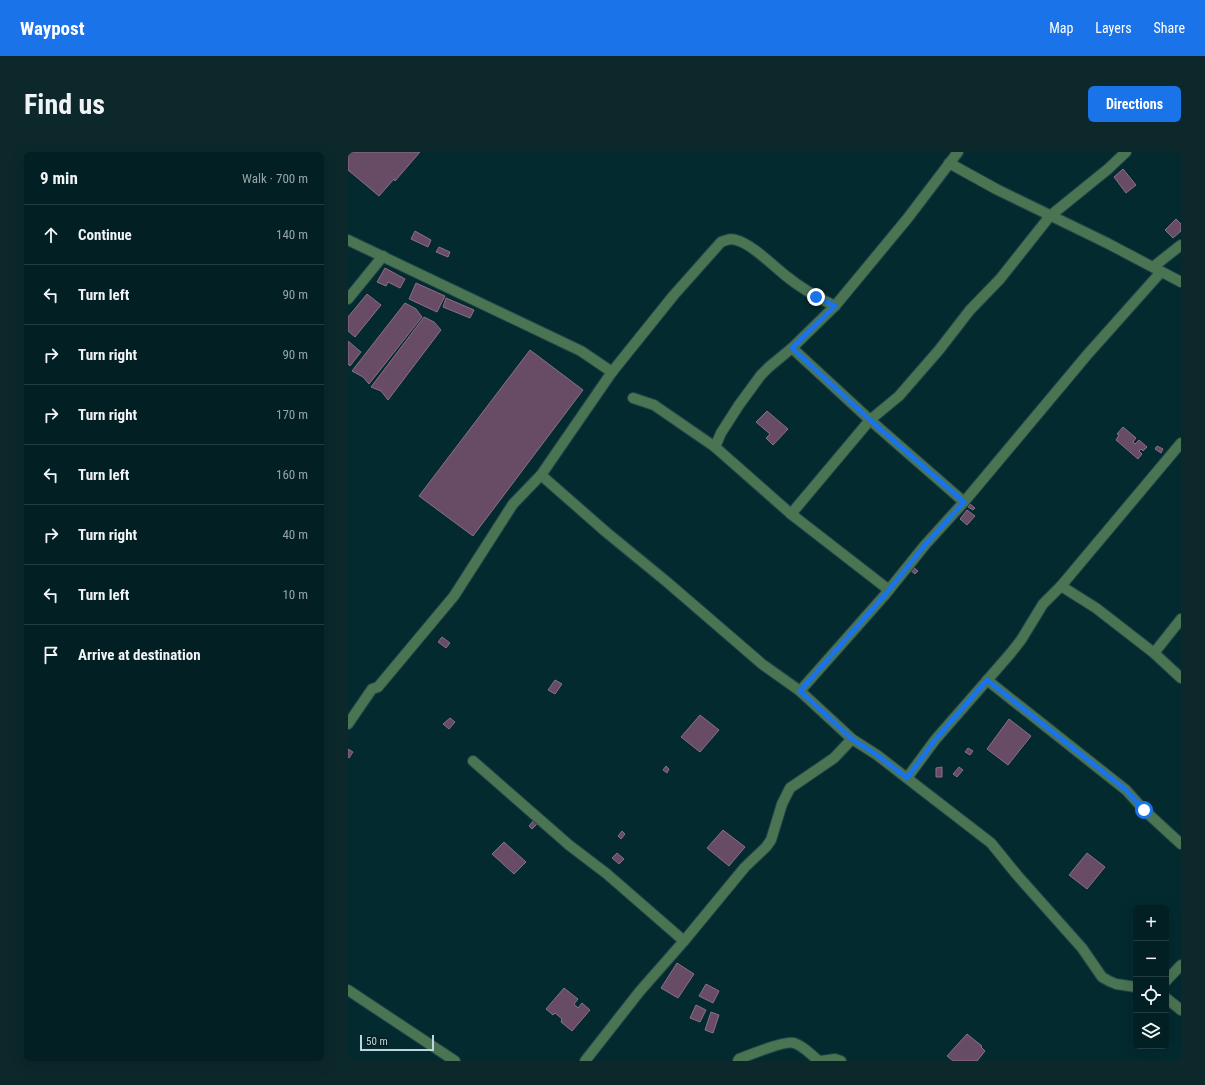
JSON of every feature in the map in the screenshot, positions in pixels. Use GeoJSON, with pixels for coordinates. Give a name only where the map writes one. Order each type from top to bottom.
{"type":"FeatureCollection","features":[{"type":"Feature","properties":{"kind":"street"},"geometry":{"type":"LineString","coordinates":[[791,514],[870,420],[899,396],[939,350],[970,310],[1000,279],[1050,216],[1108,169],[1126,152]]}},
{"type":"Feature","properties":{"kind":"street"},"geometry":{"type":"LineString","coordinates":[[715,447],[721,433],[761,375],[792,348],[835,306],[907,219],[953,156],[996,189],[1181,282]]}},
{"type":"Feature","properties":{"kind":"street"},"geometry":{"type":"LineString","coordinates":[[348,724],[372,689],[378,687],[454,596],[513,504],[541,475],[612,372],[673,296],[721,242],[728,239],[737,240],[755,250],[816,297],[835,306]]}},
{"type":"Feature","properties":{"kind":"street"},"geometry":{"type":"LineString","coordinates":[[348,240],[581,351],[612,372]]}},
{"type":"Feature","properties":{"kind":"street"},"geometry":{"type":"LineString","coordinates":[[800,691],[889,590],[925,545],[964,502],[1157,270],[1181,245]]}},
{"type":"Feature","properties":{"kind":"street"},"geometry":{"type":"LineString","coordinates":[[348,299],[383,256]]}},
{"type":"Feature","properties":{"kind":"street"},"geometry":{"type":"LineString","coordinates":[[792,348],[870,420],[964,502]]}},
{"type":"Feature","properties":{"kind":"street"},"geometry":{"type":"LineString","coordinates":[[633,398],[654,405],[715,447],[791,514],[889,590]]}},
{"type":"Feature","properties":{"kind":"street"},"geometry":{"type":"LineString","coordinates":[[907,778],[935,740],[1021,640],[1043,604],[1061,586],[1181,443]]}},
{"type":"Feature","properties":{"kind":"street"},"geometry":{"type":"LineString","coordinates":[[541,475],[762,664],[800,691],[852,739],[877,755],[991,843],[1082,948],[1102,977],[1116,984],[1133,987]]}},
{"type":"Feature","properties":{"kind":"street"},"geometry":{"type":"LineString","coordinates":[[1061,586],[1096,608],[1154,653],[1181,678]]}},
{"type":"Feature","properties":{"kind":"street"},"geometry":{"type":"LineString","coordinates":[[1154,653],[1181,619]]}},
{"type":"Feature","properties":{"kind":"street"},"geometry":{"type":"LineString","coordinates":[[987,680],[1126,790],[1144,810],[1181,844]]}},
{"type":"Feature","properties":{"kind":"street"},"geometry":{"type":"LineString","coordinates":[[585,1061],[640,991],[684,941],[745,867],[766,847],[771,840],[782,804],[790,788],[834,758],[852,739]]}},
{"type":"Feature","properties":{"kind":"street"},"geometry":{"type":"LineString","coordinates":[[473,761],[569,845],[607,874],[684,941]]}},
{"type":"Feature","properties":{"kind":"street"},"geometry":{"type":"LineString","coordinates":[[1169,977],[1181,965]]}},
{"type":"Feature","properties":{"kind":"street"},"geometry":{"type":"LineString","coordinates":[[349,993],[455,1061]]}},
{"type":"Feature","properties":{"kind":"street"},"geometry":{"type":"LineString","coordinates":[[1169,1000],[1181,1010]]}},
{"type":"Feature","properties":{"kind":"street"},"geometry":{"type":"LineString","coordinates":[[738,1061],[764,1049],[792,1042],[803,1047],[820,1061],[835,1059],[841,1061]]}},
{"type":"Feature","properties":{"kind":"building"},"geometry":{"type":"Polygon","coordinates":[[[348,152],[420,152],[395,181],[394,179],[379,196],[348,170],[348,152]]]}},
{"type":"Feature","properties":{"kind":"building"},"geometry":{"type":"Polygon","coordinates":[[[1123,169],[1136,185],[1126,193],[1114,177],[1123,169]]]}},
{"type":"Feature","properties":{"kind":"building"},"geometry":{"type":"Polygon","coordinates":[[[1176,219],[1181,224],[1181,231],[1173,238],[1165,230],[1176,219]]]}},
{"type":"Feature","properties":{"kind":"building"},"geometry":{"type":"Polygon","coordinates":[[[415,231],[431,240],[428,247],[411,239],[415,231]]]}},
{"type":"Feature","properties":{"kind":"building"},"geometry":{"type":"Polygon","coordinates":[[[439,247],[450,252],[448,257],[436,252],[439,247]]]}},
{"type":"Feature","properties":{"kind":"building"},"geometry":{"type":"Polygon","coordinates":[[[385,268],[405,279],[400,288],[388,282],[386,286],[377,282],[385,268]]]}},
{"type":"Feature","properties":{"kind":"building"},"geometry":{"type":"Polygon","coordinates":[[[416,283],[445,296],[437,312],[409,299],[416,283]]]}},
{"type":"Feature","properties":{"kind":"building"},"geometry":{"type":"Polygon","coordinates":[[[367,294],[381,305],[355,337],[348,331],[348,317],[367,294]]]}},
{"type":"Feature","properties":{"kind":"building"},"geometry":{"type":"Polygon","coordinates":[[[446,298],[474,310],[470,318],[443,307],[446,298]]]}},
{"type":"Feature","properties":{"kind":"building"},"geometry":{"type":"Polygon","coordinates":[[[405,303],[416,309],[422,317],[369,384],[363,377],[352,371],[405,303]]]}},
{"type":"Feature","properties":{"kind":"building"},"geometry":{"type":"Polygon","coordinates":[[[424,317],[434,322],[441,330],[388,400],[381,391],[371,387],[424,317]]]}},
{"type":"Feature","properties":{"kind":"building"},"geometry":{"type":"Polygon","coordinates":[[[348,341],[361,352],[350,366],[348,364],[348,341]]]}},
{"type":"Feature","properties":{"kind":"building"},"geometry":{"type":"Polygon","coordinates":[[[530,350],[583,390],[473,536],[419,496],[530,350]]]}},
{"type":"Feature","properties":{"kind":"building"},"geometry":{"type":"Polygon","coordinates":[[[767,411],[788,429],[773,445],[766,438],[770,434],[756,422],[767,411]]]}},
{"type":"Feature","properties":{"kind":"building"},"geometry":{"type":"Polygon","coordinates":[[[1123,427],[1136,438],[1133,442],[1135,444],[1139,440],[1147,447],[1143,451],[1141,449],[1139,451],[1142,454],[1138,459],[1116,440],[1119,435],[1117,434],[1123,427]]]}},
{"type":"Feature","properties":{"kind":"building"},"geometry":{"type":"Polygon","coordinates":[[[1157,446],[1163,449],[1161,453],[1155,449],[1157,446]]]}},
{"type":"Feature","properties":{"kind":"building"},"geometry":{"type":"Polygon","coordinates":[[[970,504],[975,508],[973,510],[968,507],[970,504]]]}},
{"type":"Feature","properties":{"kind":"building"},"geometry":{"type":"Polygon","coordinates":[[[967,510],[975,516],[967,525],[960,519],[967,510]]]}},
{"type":"Feature","properties":{"kind":"building"},"geometry":{"type":"Polygon","coordinates":[[[913,567],[918,571],[915,574],[910,570],[913,567]]]}},
{"type":"Feature","properties":{"kind":"building"},"geometry":{"type":"Polygon","coordinates":[[[442,637],[450,643],[446,648],[438,642],[442,637]]]}},
{"type":"Feature","properties":{"kind":"building"},"geometry":{"type":"Polygon","coordinates":[[[555,680],[562,684],[555,694],[548,690],[555,680]]]}},
{"type":"Feature","properties":{"kind":"building"},"geometry":{"type":"Polygon","coordinates":[[[700,715],[719,730],[700,752],[681,737],[700,715]]]}},
{"type":"Feature","properties":{"kind":"building"},"geometry":{"type":"Polygon","coordinates":[[[450,718],[455,722],[449,729],[443,724],[450,718]]]}},
{"type":"Feature","properties":{"kind":"building"},"geometry":{"type":"Polygon","coordinates":[[[1009,719],[1031,736],[1008,765],[987,749],[1009,719]]]}},
{"type":"Feature","properties":{"kind":"building"},"geometry":{"type":"Polygon","coordinates":[[[968,748],[973,751],[970,755],[965,752],[968,748]]]}},
{"type":"Feature","properties":{"kind":"building"},"geometry":{"type":"Polygon","coordinates":[[[348,749],[353,752],[349,758],[348,757],[348,749]]]}},
{"type":"Feature","properties":{"kind":"building"},"geometry":{"type":"Polygon","coordinates":[[[666,766],[669,769],[667,773],[663,770],[666,766]]]}},
{"type":"Feature","properties":{"kind":"building"},"geometry":{"type":"Polygon","coordinates":[[[942,767],[942,777],[936,777],[936,768],[942,767]]]}},
{"type":"Feature","properties":{"kind":"building"},"geometry":{"type":"Polygon","coordinates":[[[959,767],[963,770],[957,777],[953,774],[959,767]]]}},
{"type":"Feature","properties":{"kind":"building"},"geometry":{"type":"Polygon","coordinates":[[[533,821],[537,824],[532,829],[529,826],[533,821]]]}},
{"type":"Feature","properties":{"kind":"building"},"geometry":{"type":"Polygon","coordinates":[[[723,830],[745,847],[729,866],[707,848],[723,830]]]}},
{"type":"Feature","properties":{"kind":"building"},"geometry":{"type":"Polygon","coordinates":[[[622,831],[625,834],[621,839],[618,836],[622,831]]]}},
{"type":"Feature","properties":{"kind":"building"},"geometry":{"type":"Polygon","coordinates":[[[504,842],[526,862],[514,874],[492,854],[504,842]]]}},
{"type":"Feature","properties":{"kind":"building"},"geometry":{"type":"Polygon","coordinates":[[[617,853],[624,859],[619,864],[612,858],[617,853]]]}},
{"type":"Feature","properties":{"kind":"building"},"geometry":{"type":"Polygon","coordinates":[[[1087,853],[1105,867],[1087,889],[1069,875],[1087,853]]]}},
{"type":"Feature","properties":{"kind":"building"},"geometry":{"type":"Polygon","coordinates":[[[677,963],[694,974],[678,998],[661,988],[677,963]]]}},
{"type":"Feature","properties":{"kind":"building"},"geometry":{"type":"Polygon","coordinates":[[[706,984],[719,991],[713,1003],[699,996],[706,984]]]}},
{"type":"Feature","properties":{"kind":"building"},"geometry":{"type":"Polygon","coordinates":[[[564,988],[578,999],[574,1004],[578,1008],[582,1003],[590,1010],[572,1031],[561,1022],[562,1019],[555,1013],[553,1015],[546,1009],[564,988]]]}},
{"type":"Feature","properties":{"kind":"building"},"geometry":{"type":"Polygon","coordinates":[[[696,1005],[706,1010],[700,1022],[690,1018],[696,1005]]]}},
{"type":"Feature","properties":{"kind":"building"},"geometry":{"type":"Polygon","coordinates":[[[711,1012],[719,1015],[713,1033],[705,1030],[711,1012]]]}},
{"type":"Feature","properties":{"kind":"building"},"geometry":{"type":"Polygon","coordinates":[[[967,1034],[982,1046],[981,1047],[985,1051],[977,1061],[953,1061],[947,1056],[967,1034]]]}},
{"type":"Feature","properties":{"kind":"route"},"geometry":{"type":"LineString","coordinates":[[816,297],[835,306],[792,348],[870,420],[964,502],[925,545],[840,647],[800,691],[852,739],[877,755],[907,778],[935,740],[987,680],[1126,790],[1144,810]]}}]}
